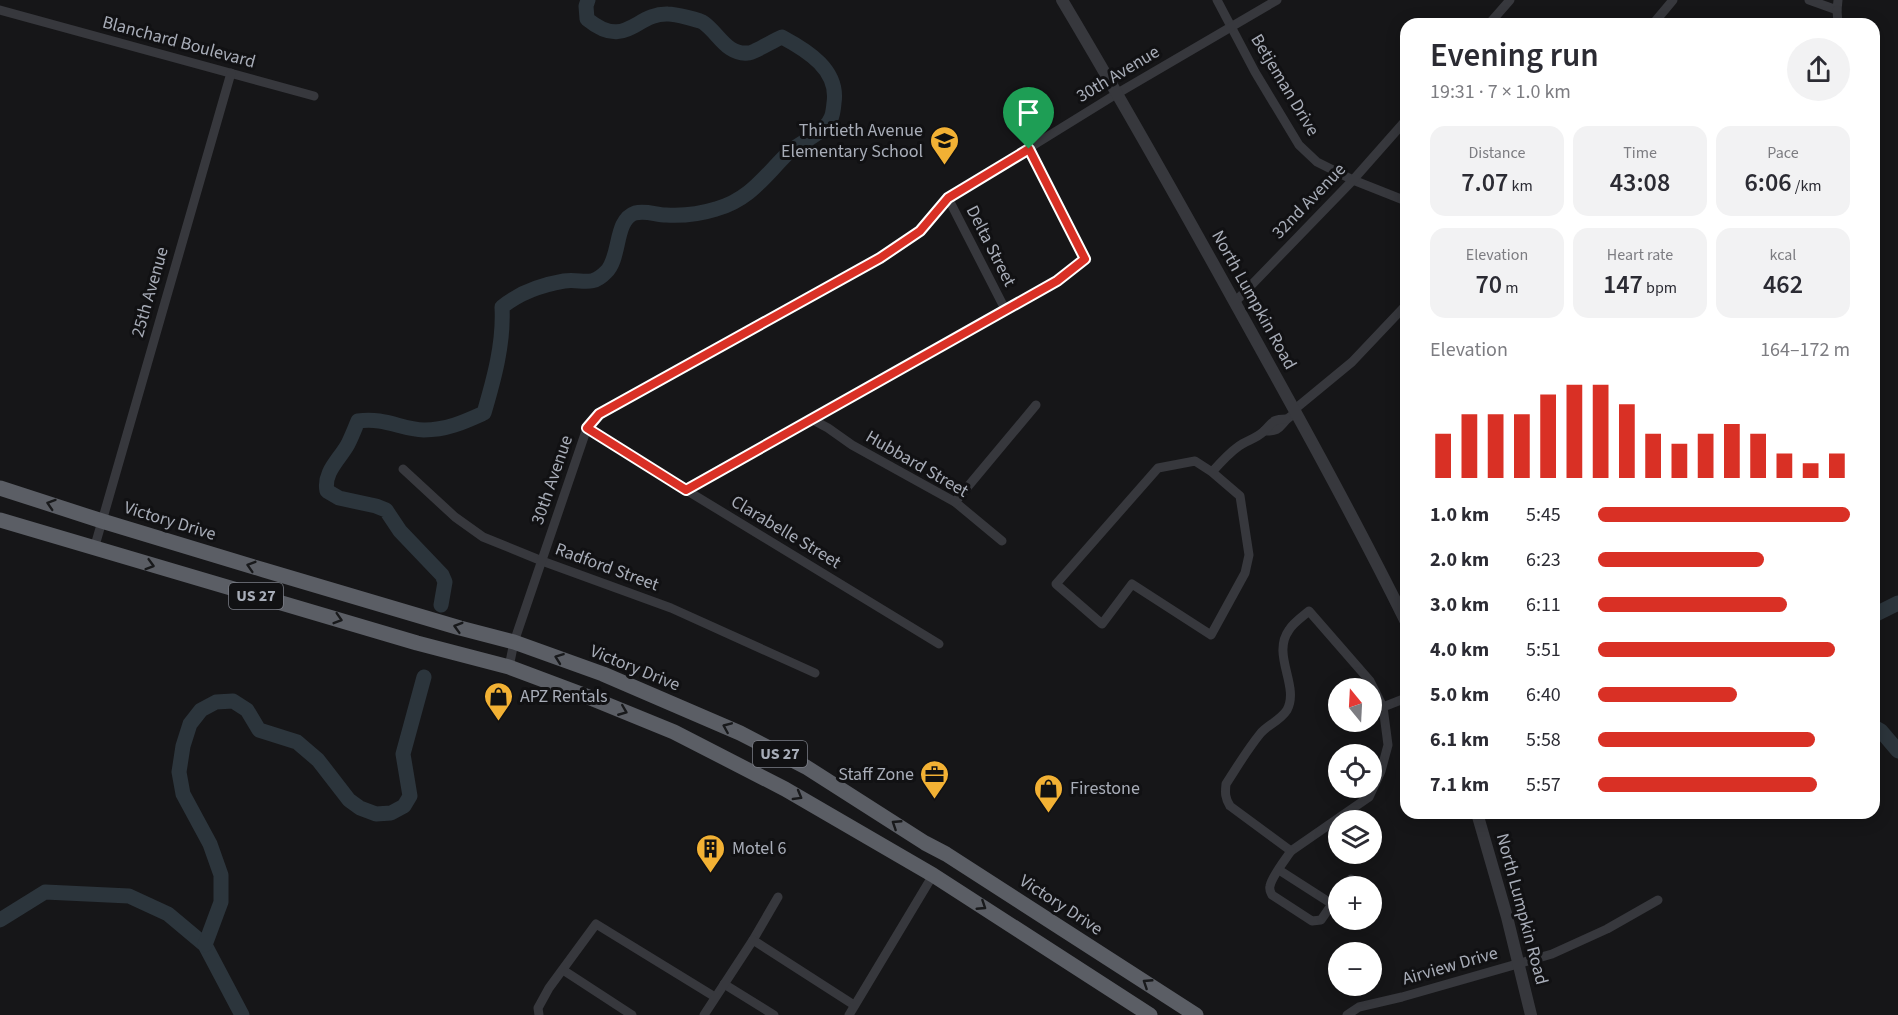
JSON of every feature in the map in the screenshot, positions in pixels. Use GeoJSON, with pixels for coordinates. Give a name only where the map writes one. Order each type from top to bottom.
{"type":"FeatureCollection","features":[{"type":"Feature","properties":{"kind":"highway","name":"Victory Drive"},"geometry":{"type":"LineString","coordinates":[[0,488],[102,521],[514,642],[603,674],[740,733],[806,768],[946,854],[1196,1015]]}},
{"type":"Feature","properties":{"kind":"highway","name":"US 27"},"geometry":{"type":"LineString","coordinates":[[0,520],[417,643],[509,667],[674,732],[785,789],[933,875],[1150,1015]]}},
{"type":"Feature","properties":{"kind":"highway"},"geometry":{"type":"LineString","coordinates":[[933,875],[946,854]]}},
{"type":"Feature","properties":{"kind":"street","name":"North Lumpkin Road"},"geometry":{"type":"LineString","coordinates":[[1062,0],[1118,93],[1235,302],[1293,414],[1365,540],[1400,610]]}},
{"type":"Feature","properties":{"kind":"street","name":"Betjeman Drive"},"geometry":{"type":"LineString","coordinates":[[1217,0],[1255,72],[1299,145],[1317,162],[1353,180],[1400,199]]}},
{"type":"Feature","properties":{"kind":"street","name":"30th Avenue"},"geometry":{"type":"LineString","coordinates":[[509,667],[514,642],[587,428],[599,414],[880,258],[920,231],[948,198],[1118,93],[1277,0]]}},
{"type":"Feature","properties":{"kind":"street"},"geometry":{"type":"LineString","coordinates":[[1495,18],[1510,0]]}},
{"type":"Feature","properties":{"kind":"street"},"geometry":{"type":"LineString","coordinates":[[1658,18],[1673,0]]}},
{"type":"Feature","properties":{"kind":"street"},"geometry":{"type":"LineString","coordinates":[[1809,0],[1837,5]]}},
{"type":"Feature","properties":{"kind":"street","name":"Blanchard Boulevard"},"geometry":{"type":"LineString","coordinates":[[0,10],[314,96]]}},
{"type":"Feature","properties":{"kind":"street","name":"25th Avenue"},"geometry":{"type":"LineString","coordinates":[[94,549],[231,73]]}},
{"type":"Feature","properties":{"kind":"street","name":"32nd Avenue"},"geometry":{"type":"LineString","coordinates":[[1235,302],[1353,180],[1400,127]]}},
{"type":"Feature","properties":{"kind":"street"},"geometry":{"type":"LineString","coordinates":[[686,490],[1005,309],[1034,295],[1057,281],[1085,259],[1029,149]]}},
{"type":"Feature","properties":{"kind":"street","name":"Delta Street"},"geometry":{"type":"LineString","coordinates":[[948,198],[1005,309]]}},
{"type":"Feature","properties":{"kind":"street"},"geometry":{"type":"LineString","coordinates":[[1212,472],[1239,446],[1264,431],[1268,424],[1293,414],[1352,362],[1400,311]]}},
{"type":"Feature","properties":{"kind":"street"},"geometry":{"type":"LineString","coordinates":[[955,502],[1036,405]]}},
{"type":"Feature","properties":{"kind":"street","name":"Hubbard Street"},"geometry":{"type":"LineString","coordinates":[[813,420],[852,445],[955,502],[1002,541]]}},
{"type":"Feature","properties":{"kind":"street","name":"Clarabelle Street"},"geometry":{"type":"LineString","coordinates":[[587,428],[939,644]]}},
{"type":"Feature","properties":{"kind":"street"},"geometry":{"type":"LineString","coordinates":[[1195,461],[1212,472],[1240,496],[1249,555],[1245,573],[1211,634],[1132,584],[1102,624],[1056,584],[1158,468],[1195,461]]}},
{"type":"Feature","properties":{"kind":"street","name":"Radford Street"},"geometry":{"type":"LineString","coordinates":[[404,469],[455,518],[483,537],[671,608],[815,673]]}},
{"type":"Feature","properties":{"kind":"street"},"geometry":{"type":"LineString","coordinates":[[1291,851],[1230,806],[1225,790],[1226,784],[1261,732],[1279,720],[1287,709],[1291,698],[1282,648],[1289,628],[1309,611],[1370,681],[1383,707],[1388,745],[1381,771],[1369,797],[1291,851],[1270,885],[1272,895],[1312,921],[1321,920],[1328,910]]}},
{"type":"Feature","properties":{"kind":"street"},"geometry":{"type":"LineString","coordinates":[[1383,707],[1400,700]]}},
{"type":"Feature","properties":{"kind":"street","name":"North Lumpkin Road"},"geometry":{"type":"LineString","coordinates":[[1480,819],[1531,1015]]}},
{"type":"Feature","properties":{"kind":"street"},"geometry":{"type":"LineString","coordinates":[[1279,870],[1328,895]]}},
{"type":"Feature","properties":{"kind":"street"},"geometry":{"type":"LineString","coordinates":[[849,1015],[933,875]]}},
{"type":"Feature","properties":{"kind":"street"},"geometry":{"type":"LineString","coordinates":[[704,1015],[778,897]]}},
{"type":"Feature","properties":{"kind":"street","name":"Airview Drive"},"geometry":{"type":"LineString","coordinates":[[1347,1015],[1359,1007],[1552,954],[1607,929],[1658,900]]}},
{"type":"Feature","properties":{"kind":"street"},"geometry":{"type":"LineString","coordinates":[[539,1015],[538,1008],[596,924],[715,997]]}},
{"type":"Feature","properties":{"kind":"street"},"geometry":{"type":"LineString","coordinates":[[753,940],[855,1005]]}},
{"type":"Feature","properties":{"kind":"street"},"geometry":{"type":"LineString","coordinates":[[563,970],[632,1015]]}},
{"type":"Feature","properties":{"kind":"street"},"geometry":{"type":"LineString","coordinates":[[724,984],[774,1015]]}},
{"type":"Feature","properties":{"kind":"waterway"},"geometry":{"type":"LineString","coordinates":[[441,605],[445,582],[442,575],[400,531],[386,510],[339,498],[327,491],[327,478],[348,444],[358,421],[376,421],[432,430],[455,425],[484,413],[500,347],[502,307],[523,293],[539,287],[570,280],[591,281],[601,277],[611,266],[624,223],[635,213],[691,214],[716,209],[738,200],[755,187],[787,154],[824,128],[833,114],[834,91],[827,71],[811,55],[782,37],[751,52],[741,53],[734,51],[724,43],[704,23],[668,14],[657,15],[630,28],[611,32],[587,19],[588,0]]}},
{"type":"Feature","properties":{"kind":"waterway"},"geometry":{"type":"LineString","coordinates":[[1880,612],[1898,603]]}},
{"type":"Feature","properties":{"kind":"waterway"},"geometry":{"type":"LineString","coordinates":[[205,945],[221,902],[221,875],[210,844],[183,794],[179,772],[183,746],[190,724],[201,710],[216,702],[233,701],[247,710],[259,730],[297,742],[318,760],[349,800],[360,808],[376,814],[391,813],[404,806],[410,796],[403,754],[424,677]]}},
{"type":"Feature","properties":{"kind":"waterway"},"geometry":{"type":"LineString","coordinates":[[1880,730],[1898,751]]}},
{"type":"Feature","properties":{"kind":"waterway"},"geometry":{"type":"LineString","coordinates":[[0,920],[45,892],[129,896],[168,914],[205,945],[242,1015]]}},
{"type":"Feature","properties":{"kind":"place","name":"Thirtieth Avenue Elementary School"},"geometry":{"type":"Point","coordinates":[944,166]}},
{"type":"Feature","properties":{"kind":"place","name":"APZ Rentals"},"geometry":{"type":"Point","coordinates":[499,722]}},
{"type":"Feature","properties":{"kind":"place","name":"Staff Zone"},"geometry":{"type":"Point","coordinates":[935,800]}},
{"type":"Feature","properties":{"kind":"place","name":"Firestone"},"geometry":{"type":"Point","coordinates":[1049,814]}},
{"type":"Feature","properties":{"kind":"place","name":"Motel 6"},"geometry":{"type":"Point","coordinates":[711,874]}},
{"type":"Feature","properties":{"kind":"route"},"geometry":{"type":"LineString","coordinates":[[1029,149],[1085,259],[1057,281],[686,490],[587,428],[599,414],[880,258],[920,231],[948,198],[1029,149]]}}]}
